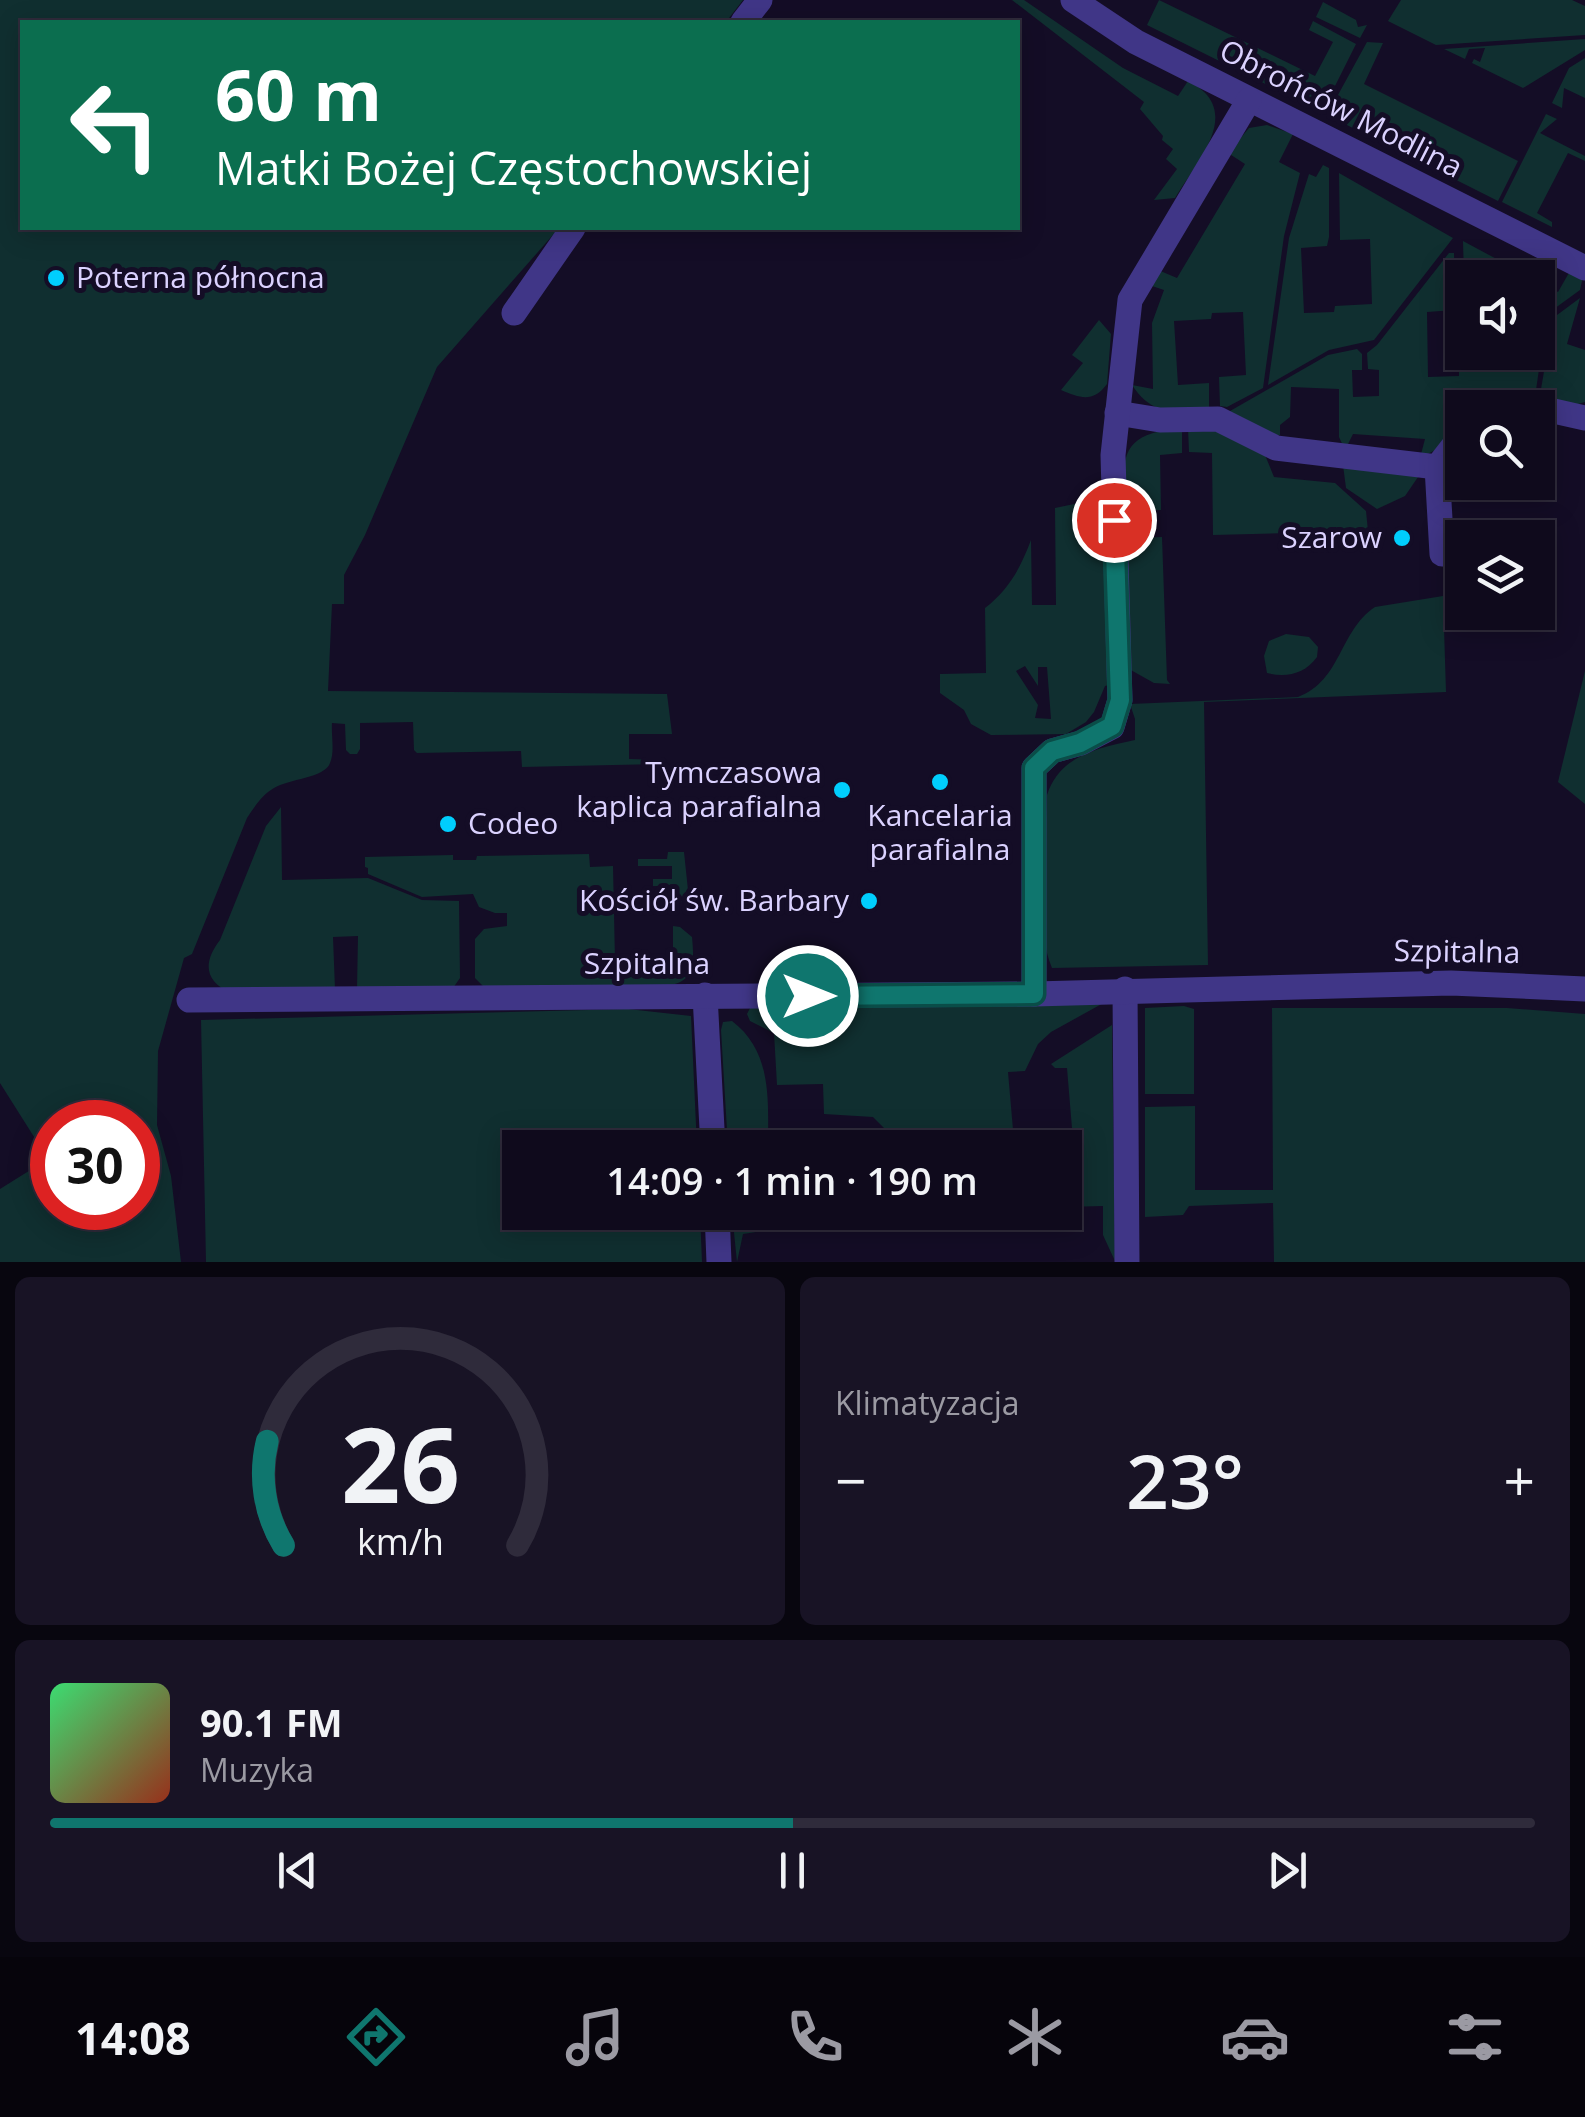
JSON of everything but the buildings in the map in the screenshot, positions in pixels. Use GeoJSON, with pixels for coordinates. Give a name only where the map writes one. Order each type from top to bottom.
{"type":"FeatureCollection","features":[{"type":"Feature","properties":{"kind":"street"},"geometry":{"type":"LineString","coordinates":[[745,20],[760,0]]}},
{"type":"Feature","properties":{"kind":"street","name":"Obrońców Modlina"},"geometry":{"type":"LineString","coordinates":[[1073,0],[1136,42],[1585,268]]}},
{"type":"Feature","properties":{"kind":"street"},"geometry":{"type":"LineString","coordinates":[[1034,994],[1034,768],[1052,751],[1080,743],[1112,726],[1120,700],[1113,471],[1130,300],[1249,100]]}},
{"type":"Feature","properties":{"kind":"street"},"geometry":{"type":"LineString","coordinates":[[514,314],[572,230]]}},
{"type":"Feature","properties":{"kind":"street"},"geometry":{"type":"LineString","coordinates":[[1555,411],[1585,418]]}},
{"type":"Feature","properties":{"kind":"street"},"geometry":{"type":"LineString","coordinates":[[1117,414],[1160,420],[1218,419],[1276,448],[1437,467]]}},
{"type":"Feature","properties":{"kind":"street"},"geometry":{"type":"LineString","coordinates":[[1442,554],[1437,467],[1445,457]]}},
{"type":"Feature","properties":{"kind":"street","name":"Szpitalna"},"geometry":{"type":"LineString","coordinates":[[188,1000],[1034,994],[1451,983],[1585,988]]}},
{"type":"Feature","properties":{"kind":"street"},"geometry":{"type":"LineString","coordinates":[[1125,989],[1128,1262]]}},
{"type":"Feature","properties":{"kind":"street"},"geometry":{"type":"LineString","coordinates":[[706,994],[713,1130]]}},
{"type":"Feature","properties":{"kind":"street"},"geometry":{"type":"LineString","coordinates":[[718,1230],[719,1262]]}},
{"type":"Feature","properties":{"kind":"green space"},"geometry":{"type":"Polygon","coordinates":[[[0,0],[743,0],[728,20],[20,20],[20,230],[557,230],[437,367],[344,575],[344,604],[332,604],[328,691],[667,694],[672,734],[629,734],[629,759],[660,760],[660,764],[522,767],[521,751],[417,753],[413,722],[360,723],[360,749],[357,754],[350,754],[346,750],[345,724],[332,723],[332,754],[327,768],[270,791],[247,818],[192,954],[184,958],[158,1051],[157,1100],[30,1100],[30,1130],[0,1083],[0,0]]]}},
{"type":"Feature","properties":{"kind":"green space"},"geometry":{"type":"Polygon","coordinates":[[[1012,0],[1024,0],[1123,68],[1178,96],[1188,81],[1205,93],[1214,106],[1212,136],[1175,198],[1154,200],[1177,169],[1166,159],[1173,149],[1140,109],[1144,102],[1012,0]]]}},
{"type":"Feature","properties":{"kind":"green space"},"geometry":{"type":"Polygon","coordinates":[[[1159,0],[1315,76],[1333,42],[1309,30],[1313,21],[1356,44],[1322,112],[1147,25],[1159,0]]]}},
{"type":"Feature","properties":{"kind":"green space"},"geometry":{"type":"Polygon","coordinates":[[[1401,0],[1572,0],[1585,6],[1585,35],[1436,45],[1388,21],[1401,0]]]}},
{"type":"Feature","properties":{"kind":"green space"},"geometry":{"type":"Polygon","coordinates":[[[1323,2],[1356,20],[1358,27],[1367,25],[1360,38],[1316,17],[1323,2]]]}},
{"type":"Feature","properties":{"kind":"green space"},"geometry":{"type":"Polygon","coordinates":[[[1585,39],[1585,50],[1523,88],[1472,63],[1474,59],[1480,62],[1485,48],[1469,49],[1465,59],[1444,49],[1585,39]]]}},
{"type":"Feature","properties":{"kind":"green space"},"geometry":{"type":"Polygon","coordinates":[[[1367,42],[1383,43],[1364,84],[1518,161],[1498,201],[1327,115],[1367,42]]]}},
{"type":"Feature","properties":{"kind":"green space"},"geometry":{"type":"Polygon","coordinates":[[[1585,58],[1585,98],[1564,88],[1562,108],[1552,103],[1569,68],[1585,58]]]}},
{"type":"Feature","properties":{"kind":"green space"},"geometry":{"type":"Polygon","coordinates":[[[1546,114],[1557,119],[1540,133],[1585,156],[1585,161],[1568,153],[1537,213],[1552,222],[1552,227],[1502,202],[1546,114]]]}},
{"type":"Feature","properties":{"kind":"green space"},"geometry":{"type":"Polygon","coordinates":[[[1267,125],[1293,134],[1279,162],[1300,173],[1284,236],[1263,388],[1227,407],[1220,406],[1219,377],[1246,375],[1243,312],[1212,313],[1211,319],[1174,321],[1178,385],[1209,383],[1209,412],[1156,407],[1132,385],[1153,389],[1152,323],[1164,290],[1149,285],[1158,270],[1177,278],[1245,164],[1228,153],[1249,128],[1267,125]]]}},
{"type":"Feature","properties":{"kind":"green space"},"geometry":{"type":"Polygon","coordinates":[[[1323,165],[1329,168],[1329,237],[1327,246],[1301,248],[1304,313],[1372,304],[1370,239],[1340,240],[1339,173],[1453,238],[1374,340],[1329,350],[1268,385],[1289,238],[1309,174],[1316,177],[1323,165]]]}},
{"type":"Feature","properties":{"kind":"green space"},"geometry":{"type":"Polygon","coordinates":[[[1463,241],[1498,260],[1464,260],[1463,241]]]}},
{"type":"Feature","properties":{"kind":"green space"},"geometry":{"type":"Polygon","coordinates":[[[1449,253],[1454,253],[1454,260],[1445,260],[1445,311],[1427,312],[1428,377],[1459,376],[1459,370],[1539,370],[1536,390],[1445,390],[1445,442],[1420,458],[1425,439],[1353,434],[1345,450],[1339,437],[1339,389],[1291,387],[1290,417],[1280,425],[1280,435],[1271,436],[1223,415],[1328,355],[1357,349],[1362,354],[1362,370],[1352,370],[1353,397],[1379,396],[1379,370],[1368,369],[1367,353],[1449,253]]]}},
{"type":"Feature","properties":{"kind":"green space"},"geometry":{"type":"Polygon","coordinates":[[[1570,271],[1583,276],[1580,290],[1555,308],[1555,290],[1558,292],[1570,271]]]}},
{"type":"Feature","properties":{"kind":"green space"},"geometry":{"type":"Polygon","coordinates":[[[1580,298],[1567,344],[1585,350],[1585,402],[1568,407],[1555,404],[1555,390],[1541,390],[1544,370],[1555,370],[1555,317],[1580,298]]]}},
{"type":"Feature","properties":{"kind":"green space"},"geometry":{"type":"Polygon","coordinates":[[[1099,320],[1111,334],[1107,384],[1097,394],[1086,397],[1061,390],[1083,363],[1072,355],[1099,320]]]}},
{"type":"Feature","properties":{"kind":"green space"},"geometry":{"type":"Polygon","coordinates":[[[1207,427],[1265,455],[1274,477],[1335,483],[1366,511],[1368,531],[1213,535],[1212,453],[1189,452],[1188,428],[1207,427]]]}},
{"type":"Feature","properties":{"kind":"green space"},"geometry":{"type":"Polygon","coordinates":[[[1182,428],[1182,453],[1160,455],[1161,510],[1134,511],[1124,503],[1124,470],[1130,448],[1148,435],[1182,428]]]}},
{"type":"Feature","properties":{"kind":"green space"},"geometry":{"type":"Polygon","coordinates":[[[1343,465],[1418,477],[1405,496],[1377,509],[1346,488],[1343,465]]]}},
{"type":"Feature","properties":{"kind":"green space"},"geometry":{"type":"Polygon","coordinates":[[[1103,498],[1109,685],[1086,722],[1066,734],[991,735],[971,724],[964,710],[940,693],[940,674],[986,673],[985,608],[1013,578],[1031,540],[1032,605],[1056,605],[1055,508],[1103,498]],[[1025,666],[1016,671],[1038,705],[1035,718],[1051,719],[1047,667],[1038,667],[1038,686],[1025,666]]]}},
{"type":"Feature","properties":{"kind":"green space"},"geometry":{"type":"Polygon","coordinates":[[[1162,537],[1170,684],[1154,683],[1129,669],[1126,545],[1135,538],[1162,537]]]}},
{"type":"Feature","properties":{"kind":"green space"},"geometry":{"type":"Polygon","coordinates":[[[1443,596],[1446,692],[1204,702],[1208,965],[1052,968],[1046,950],[1042,907],[1047,795],[1053,781],[1071,762],[1094,750],[1135,740],[1130,704],[1298,697],[1324,679],[1354,629],[1375,607],[1443,596]]]}},
{"type":"Feature","properties":{"kind":"green space"},"geometry":{"type":"Polygon","coordinates":[[[1286,634],[1309,637],[1318,647],[1317,657],[1295,673],[1267,673],[1264,656],[1269,641],[1286,634]]]}},
{"type":"Feature","properties":{"kind":"green space"},"geometry":{"type":"Polygon","coordinates":[[[1585,671],[1585,804],[1558,782],[1585,671]]]}},
{"type":"Feature","properties":{"kind":"green space"},"geometry":{"type":"Polygon","coordinates":[[[281,807],[282,880],[368,878],[422,900],[459,901],[460,978],[453,988],[357,989],[358,936],[333,937],[335,989],[231,993],[216,983],[209,970],[211,956],[266,826],[281,807]]]}},
{"type":"Feature","properties":{"kind":"green space"},"geometry":{"type":"Polygon","coordinates":[[[668,852],[684,852],[688,890],[682,902],[662,906],[653,896],[672,895],[672,886],[653,886],[653,879],[672,879],[672,866],[638,866],[638,859],[667,859],[668,852]]]}},
{"type":"Feature","properties":{"kind":"green space"},"geometry":{"type":"Polygon","coordinates":[[[589,854],[590,867],[613,866],[615,961],[673,960],[673,926],[680,927],[692,937],[693,945],[693,961],[684,979],[669,985],[487,990],[475,978],[475,939],[484,929],[507,926],[507,913],[479,907],[473,894],[422,897],[368,874],[365,867],[365,857],[453,855],[453,860],[476,860],[477,856],[589,854]]]}},
{"type":"Feature","properties":{"kind":"green space"},"geometry":{"type":"Polygon","coordinates":[[[1107,1001],[1051,1032],[1038,1044],[1025,1071],[1008,1072],[1013,1130],[886,1130],[873,1117],[824,1114],[823,1084],[777,1085],[774,1033],[750,1021],[750,1008],[1107,1001]]]}},
{"type":"Feature","properties":{"kind":"green space"},"geometry":{"type":"Polygon","coordinates":[[[1145,1008],[1194,1009],[1194,1094],[1145,1094],[1145,1008]]]}},
{"type":"Feature","properties":{"kind":"green space"},"geometry":{"type":"Polygon","coordinates":[[[1272,1008],[1507,1008],[1585,1014],[1585,1262],[1274,1262],[1273,1203],[1189,1206],[1183,1215],[1145,1217],[1145,1107],[1195,1106],[1195,1190],[1273,1190],[1272,1008]]]}},
{"type":"Feature","properties":{"kind":"green space"},"geometry":{"type":"Polygon","coordinates":[[[628,1009],[691,1016],[696,1130],[502,1130],[502,1230],[701,1230],[702,1262],[206,1262],[201,1020],[628,1009]]]}},
{"type":"Feature","properties":{"kind":"green space"},"geometry":{"type":"Polygon","coordinates":[[[732,1021],[755,1047],[765,1079],[768,1130],[727,1130],[723,1022],[732,1021]]]}},
{"type":"Feature","properties":{"kind":"green space"},"geometry":{"type":"Polygon","coordinates":[[[1112,1025],[1115,1261],[1103,1235],[1103,1206],[1082,1207],[1082,1130],[1072,1130],[1067,1068],[1051,1064],[1112,1025]]]}},
{"type":"Feature","properties":{"kind":"green space"},"geometry":{"type":"Polygon","coordinates":[[[160,1136],[171,1176],[181,1262],[0,1262],[0,1189],[30,1170],[30,1230],[160,1230],[160,1136]]]}},
{"type":"Feature","properties":{"kind":"green space"},"geometry":{"type":"Polygon","coordinates":[[[734,1230],[768,1230],[743,1234],[737,1262],[734,1230]]]}},
{"type":"Feature","properties":{"kind":"place","name":"Poterna północna"},"geometry":{"type":"Point","coordinates":[56,278]}},
{"type":"Feature","properties":{"kind":"place","name":"Szarow"},"geometry":{"type":"Point","coordinates":[1402,538]}},
{"type":"Feature","properties":{"kind":"place","name":"Kancelaria parafialna"},"geometry":{"type":"Point","coordinates":[940,782]}},
{"type":"Feature","properties":{"kind":"place","name":"Tymczasowa kaplica parafialna"},"geometry":{"type":"Point","coordinates":[842,790]}},
{"type":"Feature","properties":{"kind":"place","name":"Codeo"},"geometry":{"type":"Point","coordinates":[448,824]}},
{"type":"Feature","properties":{"kind":"place","name":"Kościół św. Barbary"},"geometry":{"type":"Point","coordinates":[869,901]}},
{"type":"Feature","properties":{"kind":"route"},"geometry":{"type":"LineString","coordinates":[[808,996],[1034,994],[1034,768],[1052,751],[1080,743],[1112,726],[1120,700],[1114,520]]}}]}
